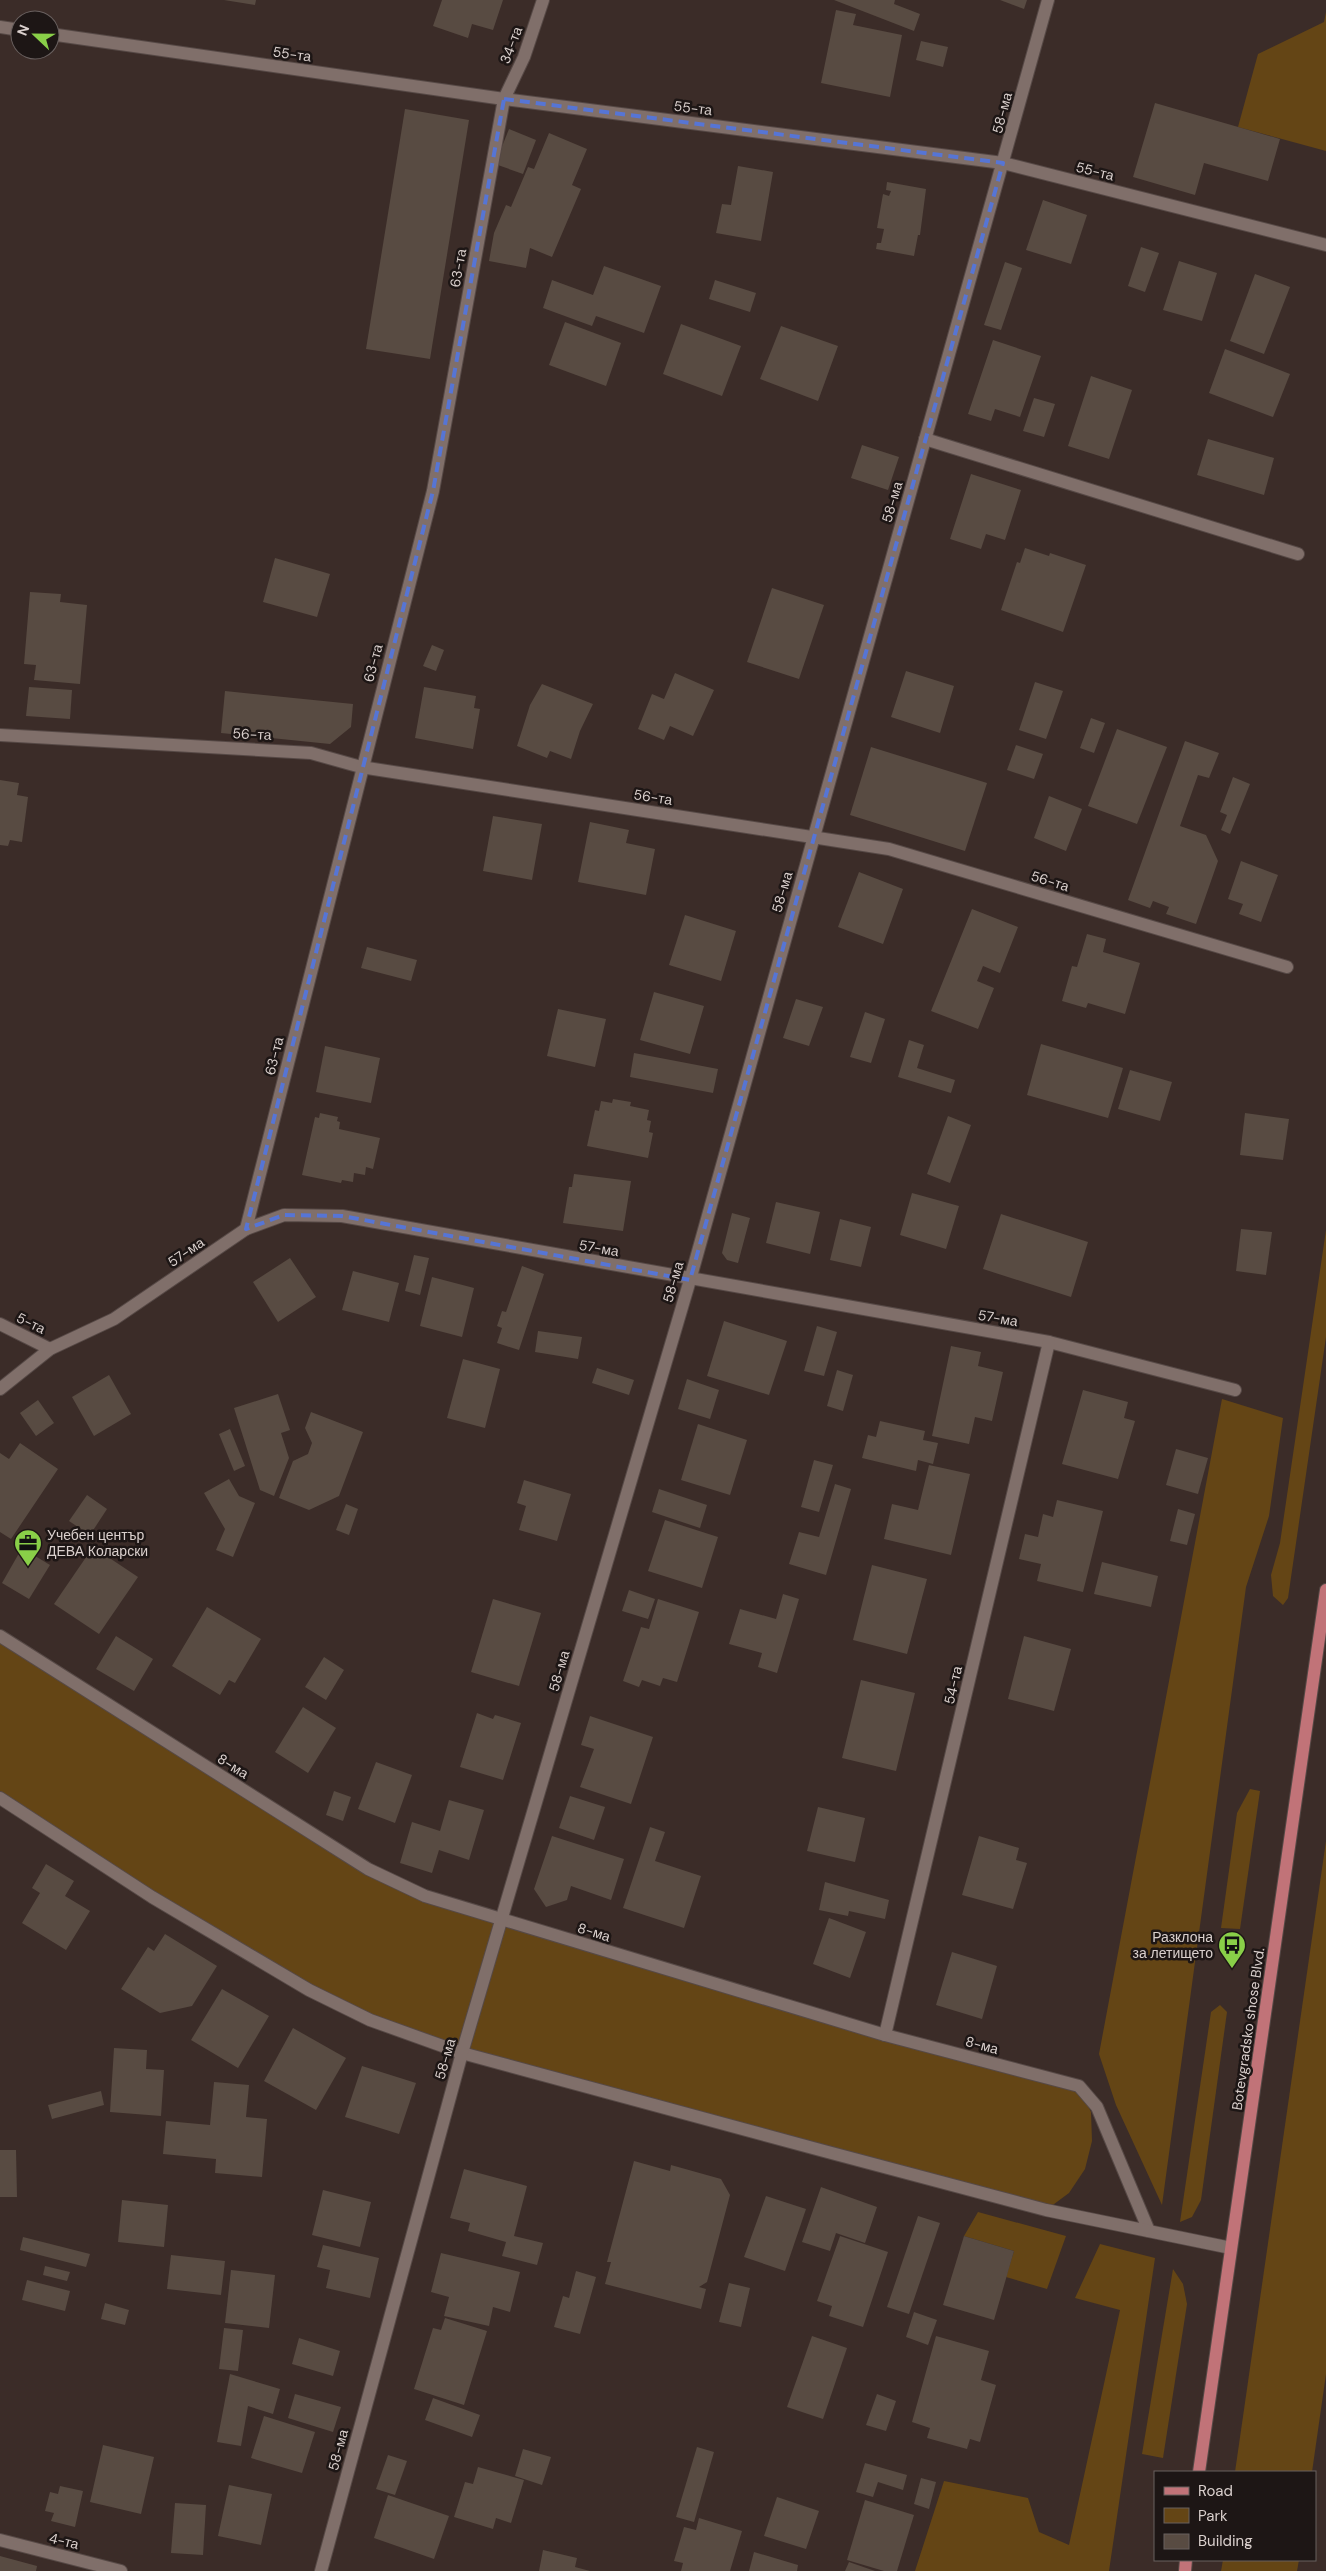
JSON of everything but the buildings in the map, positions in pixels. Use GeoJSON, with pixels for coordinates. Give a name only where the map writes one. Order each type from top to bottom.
{"type":"FeatureCollection","features":[{"type":"Feature","properties":{"kind":"main road","name":"Botevgradsko shose Blvd."},"geometry":{"type":"LineString","coordinates":[[1199,2471],[1326,1590]]}},
{"type":"Feature","properties":{"kind":"street","name":"34-та"},"geometry":{"type":"LineString","coordinates":[[504,99],[524,57],[543,0]]}},
{"type":"Feature","properties":{"kind":"street","name":"58-ма"},"geometry":{"type":"LineString","coordinates":[[321,2571],[462,2053],[690,1280],[1004,163],[1048,0]]}},
{"type":"Feature","properties":{"kind":"street","name":"55-та"},"geometry":{"type":"LineString","coordinates":[[60,35],[504,99],[1004,163],[1326,245]]}},
{"type":"Feature","properties":{"kind":"street","name":"63-та"},"geometry":{"type":"LineString","coordinates":[[246,1230],[361,767],[433,491],[504,99]]}},
{"type":"Feature","properties":{"kind":"street"},"geometry":{"type":"LineString","coordinates":[[925,439],[1298,554]]}},
{"type":"Feature","properties":{"kind":"street","name":"56-та"},"geometry":{"type":"LineString","coordinates":[[0,735],[311,753],[361,767],[889,849],[1287,967]]}},
{"type":"Feature","properties":{"kind":"street","name":"57-ма"},"geometry":{"type":"LineString","coordinates":[[0,1389],[50,1348],[114,1319],[246,1230],[284,1215],[342,1216],[690,1280],[1049,1342],[1235,1390]]}},
{"type":"Feature","properties":{"kind":"street","name":"5-та"},"geometry":{"type":"LineString","coordinates":[[0,1324],[50,1348]]}},
{"type":"Feature","properties":{"kind":"street","name":"54-та"},"geometry":{"type":"LineString","coordinates":[[885,2035],[1049,1342]]}},
{"type":"Feature","properties":{"kind":"street","name":"8-ма"},"geometry":{"type":"LineString","coordinates":[[0,1636],[368,1869],[424,1896],[885,2035],[1079,2086],[1097,2107],[1149,2231]]}},
{"type":"Feature","properties":{"kind":"street"},"geometry":{"type":"LineString","coordinates":[[0,1798],[152,1897],[310,1990],[370,2020],[462,2053],[1036,2207],[1231,2248]]}},
{"type":"Feature","properties":{"kind":"street","name":"4-та"},"geometry":{"type":"LineString","coordinates":[[0,2540],[121,2571]]}},
{"type":"Feature","properties":{"kind":"highlighted area"},"geometry":{"type":"Polygon","coordinates":[[[504,99],[1003,163],[690,1280],[342,1216],[284,1215],[246,1229],[433,491],[504,99]]]}},
{"type":"Feature","properties":{"kind":"green space"},"geometry":{"type":"Polygon","coordinates":[[[1326,12],[1326,151],[1238,127],[1258,54],[1324,22],[1326,12]]]}},
{"type":"Feature","properties":{"kind":"green space"},"geometry":{"type":"Polygon","coordinates":[[[1326,1230],[1326,1337],[1288,1598],[1283,1605],[1273,1596],[1271,1575],[1280,1543],[1326,1230]]]}},
{"type":"Feature","properties":{"kind":"green space"},"geometry":{"type":"Polygon","coordinates":[[[1222,1399],[1283,1418],[1269,1516],[1246,1587],[1162,2205],[1116,2105],[1099,2054],[1222,1399]]]}},
{"type":"Feature","properties":{"kind":"green space"},"geometry":{"type":"Polygon","coordinates":[[[0,1636],[368,1869],[424,1896],[1079,2086],[1091,2112],[1092,2141],[1085,2169],[1069,2193],[1046,2210],[462,2053],[309,1990],[0,1798],[0,1636]]]}},
{"type":"Feature","properties":{"kind":"green space"},"geometry":{"type":"Polygon","coordinates":[[[1250,1789],[1260,1791],[1240,1929],[1221,1928],[1237,1813],[1250,1789]]]}},
{"type":"Feature","properties":{"kind":"green space"},"geometry":{"type":"Polygon","coordinates":[[[1326,1841],[1326,2374],[1312,2471],[1235,2471],[1326,1841]]]}},
{"type":"Feature","properties":{"kind":"green space"},"geometry":{"type":"Polygon","coordinates":[[[1220,2005],[1227,2012],[1201,2200],[1192,2217],[1180,2222],[1211,2012],[1220,2005]]]}},
{"type":"Feature","properties":{"kind":"green space"},"geometry":{"type":"Polygon","coordinates":[[[978,2212],[1066,2236],[1047,2289],[1006,2277],[1014,2251],[964,2236],[978,2212]]]}},
{"type":"Feature","properties":{"kind":"green space"},"geometry":{"type":"Polygon","coordinates":[[[1100,2244],[1155,2258],[1109,2571],[915,2571],[944,2481],[1028,2498],[1039,2532],[1069,2545],[1120,2310],[1075,2298],[1100,2244]]]}},
{"type":"Feature","properties":{"kind":"green space"},"geometry":{"type":"Polygon","coordinates":[[[1173,2269],[1183,2284],[1187,2304],[1163,2458],[1142,2454],[1173,2269]]]}},
{"type":"Feature","properties":{"kind":"green space"},"geometry":{"type":"Polygon","coordinates":[[[1223,2561],[1299,2561],[1297,2571],[1221,2571],[1223,2561]]]}},
{"type":"Feature","properties":{"kind":"place","name":"Учебен център ДЕВА Коларски"},"geometry":{"type":"Point","coordinates":[28,1567]}},
{"type":"Feature","properties":{"kind":"place","name":"Разклона за летището"},"geometry":{"type":"Point","coordinates":[1232,1969]}}]}
